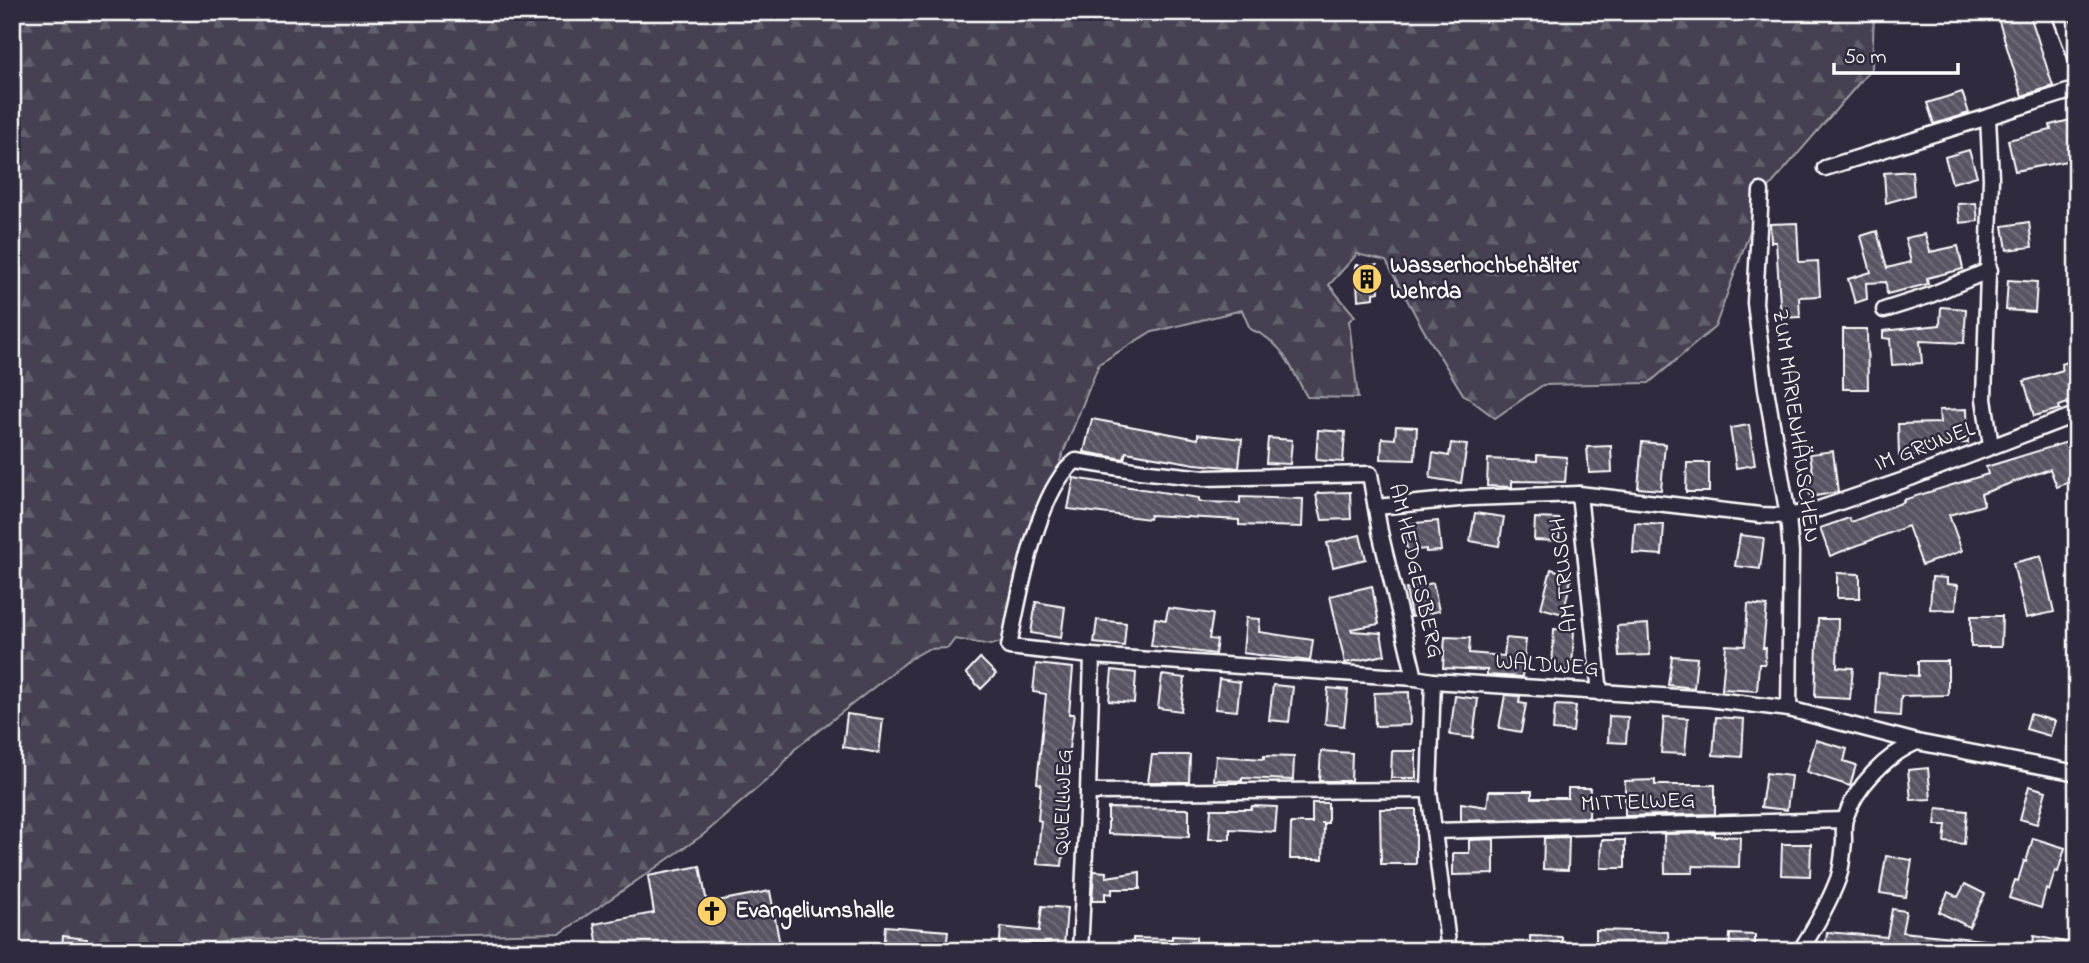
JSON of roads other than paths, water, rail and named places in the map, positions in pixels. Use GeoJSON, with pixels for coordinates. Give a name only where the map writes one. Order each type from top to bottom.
{"type":"FeatureCollection","features":[{"type":"Feature","properties":{"kind":"street"},"geometry":{"type":"LineString","coordinates":[[2059,12],[2077,59]]}},
{"type":"Feature","properties":{"kind":"street"},"geometry":{"type":"LineString","coordinates":[[1825,168],[2077,89]]}},
{"type":"Feature","properties":{"kind":"street"},"geometry":{"type":"LineString","coordinates":[[1988,117],[1991,178],[1990,270],[1984,399],[1991,446]]}},
{"type":"Feature","properties":{"kind":"street","name":"ZUM MARIENHÄUSCHEN"},"geometry":{"type":"LineString","coordinates":[[1761,191],[1755,303],[1766,389],[1788,516],[1791,552],[1789,709]]}},
{"type":"Feature","properties":{"kind":"street"},"geometry":{"type":"LineString","coordinates":[[1884,310],[1928,296],[1990,270]]}},
{"type":"Feature","properties":{"kind":"street","name":"IM GRUNEL"},"geometry":{"type":"LineString","coordinates":[[1376,507],[1469,498],[1579,495],[1788,516],[1819,509],[1878,489],[2077,414]]}},
{"type":"Feature","properties":{"kind":"street","name":"AM HEDGESBERG"},"geometry":{"type":"LineString","coordinates":[[1009,647],[1023,577],[1045,506],[1068,466],[1076,461],[1204,478],[1370,474],[1415,678]]}},
{"type":"Feature","properties":{"kind":"street","name":"AM TRUSCH"},"geometry":{"type":"LineString","coordinates":[[1579,495],[1600,692]]}},
{"type":"Feature","properties":{"kind":"street","name":"WALDWEG"},"geometry":{"type":"LineString","coordinates":[[1009,647],[1092,656],[1708,699],[1789,709],[1917,742],[2077,772]]}},
{"type":"Feature","properties":{"kind":"street","name":"QUELLWEG"},"geometry":{"type":"LineString","coordinates":[[1080,951],[1092,656]]}},
{"type":"Feature","properties":{"kind":"street","name":"AM HEDGESBERG"},"geometry":{"type":"LineString","coordinates":[[1433,681],[1429,790],[1449,951]]}},
{"type":"Feature","properties":{"kind":"street"},"geometry":{"type":"LineString","coordinates":[[1800,951],[1838,878],[1844,846],[1844,820],[1871,775],[1905,747],[1917,742]]}},
{"type":"Feature","properties":{"kind":"street"},"geometry":{"type":"LineString","coordinates":[[1088,792],[1429,790]]}},
{"type":"Feature","properties":{"kind":"street","name":"MITTELWEG"},"geometry":{"type":"LineString","coordinates":[[1434,831],[1844,820]]}},
{"type":"Feature","properties":{"kind":"place","name":"Wasserhochbehälter Wehrda"},"geometry":{"type":"Point","coordinates":[1367,279]}},
{"type":"Feature","properties":{"kind":"place","name":"Evangeliumshalle"},"geometry":{"type":"Point","coordinates":[712,911]}}]}
